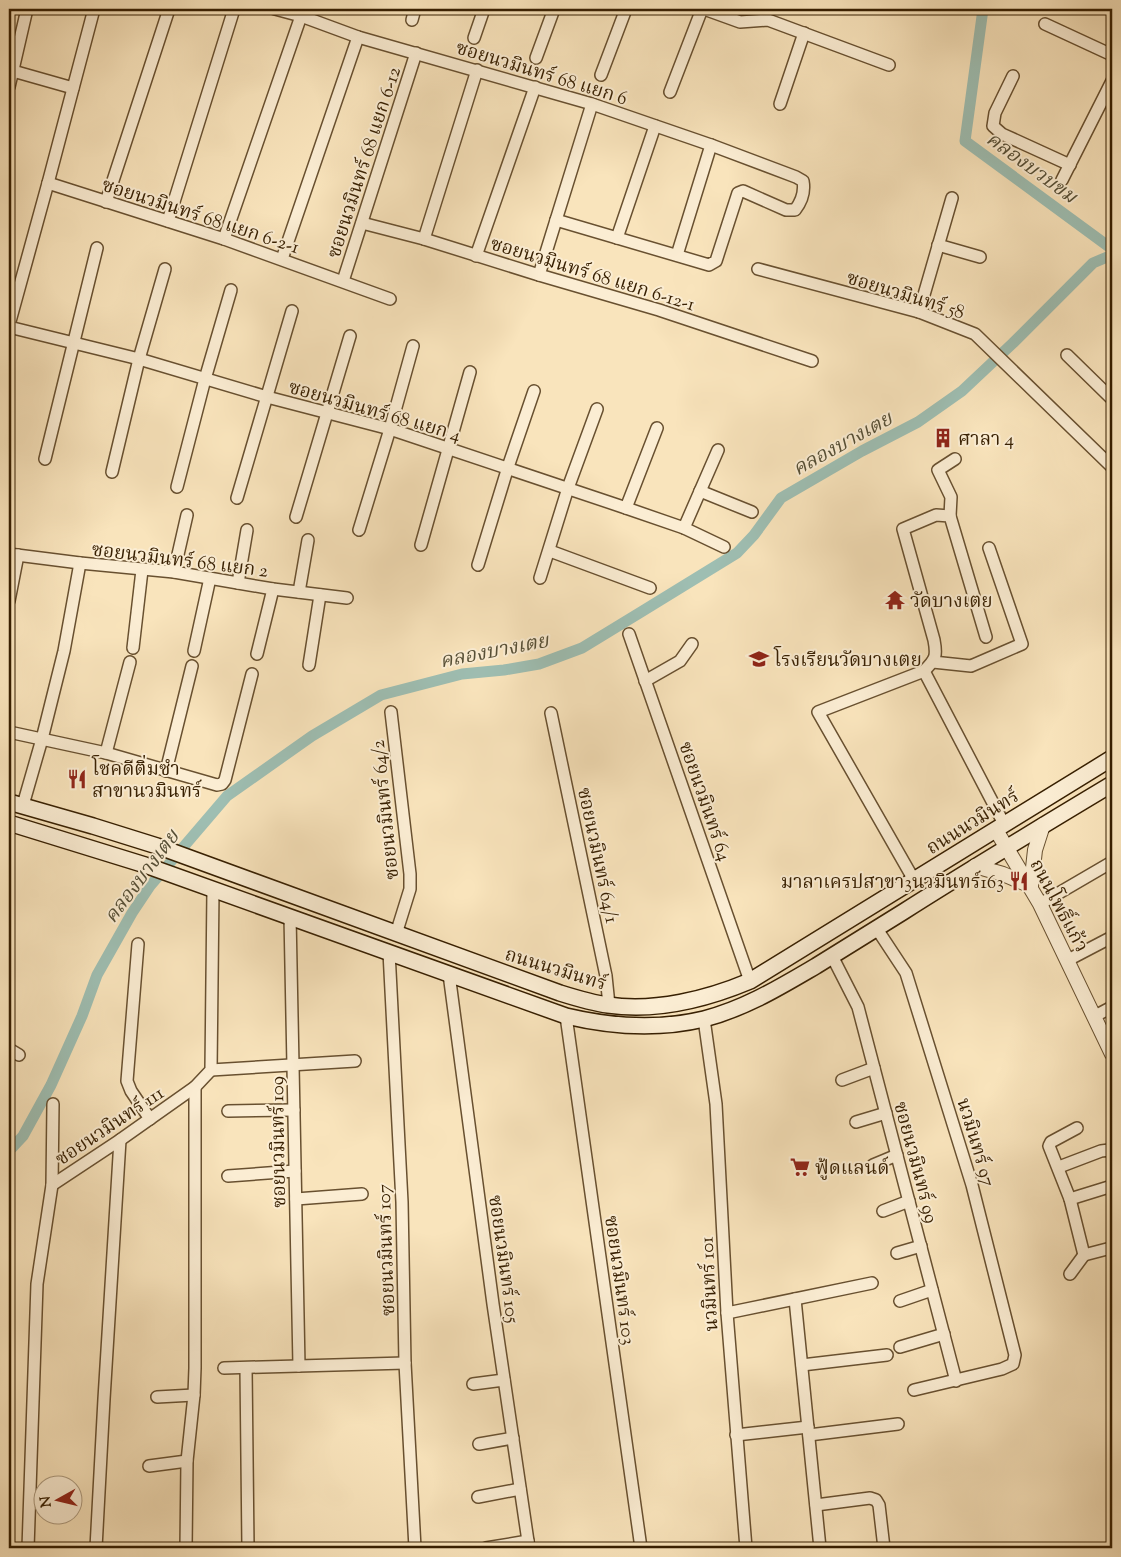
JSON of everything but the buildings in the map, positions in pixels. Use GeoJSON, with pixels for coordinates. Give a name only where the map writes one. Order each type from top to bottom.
{"type":"FeatureCollection","features":[{"type":"Feature","properties":{"kind":"main road","name":"ถนนนวมินทร์"},"geometry":{"type":"LineString","coordinates":[[16,804],[157,846],[560,993],[609,1006],[639,1006],[682,1002],[713,995],[750,980],[1112,758]]}},
{"type":"Feature","properties":{"kind":"main road","name":"ถนนนวมินทร์"},"geometry":{"type":"LineString","coordinates":[[9,823],[145,865],[566,1016],[612,1025],[632,1026],[670,1024],[704,1018],[758,1000],[1112,784]]}},
{"type":"Feature","properties":{"kind":"street"},"geometry":{"type":"LineString","coordinates":[[9,87],[27,9]]}},
{"type":"Feature","properties":{"kind":"street"},"geometry":{"type":"LineString","coordinates":[[9,326],[94,9]]}},
{"type":"Feature","properties":{"kind":"street"},"geometry":{"type":"LineString","coordinates":[[106,202],[169,9]]}},
{"type":"Feature","properties":{"kind":"street"},"geometry":{"type":"LineString","coordinates":[[168,221],[234,9]]}},
{"type":"Feature","properties":{"kind":"street","name":"ซอยนวมินทร์ 68 แยก 6"},"geometry":{"type":"LineString","coordinates":[[275,9],[301,16],[358,37],[592,104],[796,176],[803,181],[805,189],[801,203],[795,210],[786,210],[744,191],[738,193],[716,261],[709,265],[677,255]]}},
{"type":"Feature","properties":{"kind":"street"},"geometry":{"type":"LineString","coordinates":[[474,38],[484,9]]}},
{"type":"Feature","properties":{"kind":"street"},"geometry":{"type":"LineString","coordinates":[[536,58],[554,9]]}},
{"type":"Feature","properties":{"kind":"street"},"geometry":{"type":"LineString","coordinates":[[601,75],[626,9]]}},
{"type":"Feature","properties":{"kind":"street"},"geometry":{"type":"LineString","coordinates":[[670,92],[703,9],[740,22],[768,20],[889,65]]}},
{"type":"Feature","properties":{"kind":"street"},"geometry":{"type":"LineString","coordinates":[[224,240],[301,16]]}},
{"type":"Feature","properties":{"kind":"street"},"geometry":{"type":"LineString","coordinates":[[1045,24],[1112,55]]}},
{"type":"Feature","properties":{"kind":"street"},"geometry":{"type":"LineString","coordinates":[[780,104],[804,33]]}},
{"type":"Feature","properties":{"kind":"street"},"geometry":{"type":"LineString","coordinates":[[282,259],[358,37]]}},
{"type":"Feature","properties":{"kind":"street","name":"ซอยนวมินทร์ 68 แยก 6-12"},"geometry":{"type":"LineString","coordinates":[[343,281],[416,53]]}},
{"type":"Feature","properties":{"kind":"street"},"geometry":{"type":"LineString","coordinates":[[424,238],[477,70]]}},
{"type":"Feature","properties":{"kind":"street"},"geometry":{"type":"LineString","coordinates":[[13,71],[73,88]]}},
{"type":"Feature","properties":{"kind":"street"},"geometry":{"type":"LineString","coordinates":[[1013,76],[995,113],[993,126],[1002,134],[1070,165]]}},
{"type":"Feature","properties":{"kind":"street"},"geometry":{"type":"LineString","coordinates":[[1062,180],[1112,81]]}},
{"type":"Feature","properties":{"kind":"street"},"geometry":{"type":"LineString","coordinates":[[476,256],[535,88]]}},
{"type":"Feature","properties":{"kind":"street"},"geometry":{"type":"LineString","coordinates":[[539,276],[592,104]]}},
{"type":"Feature","properties":{"kind":"street"},"geometry":{"type":"LineString","coordinates":[[617,238],[655,126]]}},
{"type":"Feature","properties":{"kind":"street"},"geometry":{"type":"LineString","coordinates":[[556,220],[677,255],[711,145]]}},
{"type":"Feature","properties":{"kind":"street","name":"ซอยนวมินทร์ 68 แยก 6-2-1"},"geometry":{"type":"LineString","coordinates":[[48,183],[282,259],[390,299]]}},
{"type":"Feature","properties":{"kind":"street"},"geometry":{"type":"LineString","coordinates":[[919,312],[952,198]]}},
{"type":"Feature","properties":{"kind":"street","name":"ซอยนวมินทร์ 68 แยก 6-12-1"},"geometry":{"type":"LineString","coordinates":[[362,223],[424,238],[539,276],[659,310],[812,361]]}},
{"type":"Feature","properties":{"kind":"street"},"geometry":{"type":"LineString","coordinates":[[938,245],[980,257]]}},
{"type":"Feature","properties":{"kind":"street"},"geometry":{"type":"LineString","coordinates":[[45,458],[97,248]]}},
{"type":"Feature","properties":{"kind":"street"},"geometry":{"type":"LineString","coordinates":[[112,472],[139,358],[165,269]]}},
{"type":"Feature","properties":{"kind":"street","name":"ซอยนวมินทร์ 58"},"geometry":{"type":"LineString","coordinates":[[758,269],[919,312],[975,334],[1112,467]]}},
{"type":"Feature","properties":{"kind":"street"},"geometry":{"type":"LineString","coordinates":[[177,487],[205,379],[231,290]]}},
{"type":"Feature","properties":{"kind":"street"},"geometry":{"type":"LineString","coordinates":[[238,498],[292,310]]}},
{"type":"Feature","properties":{"kind":"street","name":"ซอยนวมินทร์ 68 แยก 4"},"geometry":{"type":"LineString","coordinates":[[9,326],[139,358],[267,397],[390,430],[684,528],[724,546]]}},
{"type":"Feature","properties":{"kind":"street"},"geometry":{"type":"LineString","coordinates":[[296,517],[350,336]]}},
{"type":"Feature","properties":{"kind":"street"},"geometry":{"type":"LineString","coordinates":[[359,530],[390,430],[413,346]]}},
{"type":"Feature","properties":{"kind":"street"},"geometry":{"type":"LineString","coordinates":[[1067,355],[1112,399]]}},
{"type":"Feature","properties":{"kind":"street"},"geometry":{"type":"LineString","coordinates":[[421,545],[470,372]]}},
{"type":"Feature","properties":{"kind":"street"},"geometry":{"type":"LineString","coordinates":[[478,565],[534,390]]}},
{"type":"Feature","properties":{"kind":"street"},"geometry":{"type":"LineString","coordinates":[[540,578],[550,551],[568,488],[597,410]]}},
{"type":"Feature","properties":{"kind":"street"},"geometry":{"type":"LineString","coordinates":[[626,508],[657,428]]}},
{"type":"Feature","properties":{"kind":"street"},"geometry":{"type":"LineString","coordinates":[[684,528],[718,450]]}},
{"type":"Feature","properties":{"kind":"street"},"geometry":{"type":"LineString","coordinates":[[955,459],[938,470],[951,497],[950,516],[986,637]]}},
{"type":"Feature","properties":{"kind":"street"},"geometry":{"type":"LineString","coordinates":[[700,491],[752,512]]}},
{"type":"Feature","properties":{"kind":"street"},"geometry":{"type":"LineString","coordinates":[[174,572],[186,515]]}},
{"type":"Feature","properties":{"kind":"street"},"geometry":{"type":"LineString","coordinates":[[914,880],[818,712],[924,671],[933,662],[936,652],[934,640],[903,530],[936,515],[950,516]]}},
{"type":"Feature","properties":{"kind":"street"},"geometry":{"type":"LineString","coordinates":[[238,583],[247,530]]}},
{"type":"Feature","properties":{"kind":"street"},"geometry":{"type":"LineString","coordinates":[[299,592],[308,540]]}},
{"type":"Feature","properties":{"kind":"street"},"geometry":{"type":"LineString","coordinates":[[933,662],[971,666],[1019,647],[1022,644],[989,548]]}},
{"type":"Feature","properties":{"kind":"street"},"geometry":{"type":"LineString","coordinates":[[550,551],[650,588]]}},
{"type":"Feature","properties":{"kind":"street"},"geometry":{"type":"LineString","coordinates":[[9,601],[13,555]]}},
{"type":"Feature","properties":{"kind":"street","name":"ซอยนวมินทร์ 68 แยก 2"},"geometry":{"type":"LineString","coordinates":[[13,555],[80,564],[174,572],[272,589],[347,598]]}},
{"type":"Feature","properties":{"kind":"street"},"geometry":{"type":"LineString","coordinates":[[16,804],[42,739],[64,651],[80,564]]}},
{"type":"Feature","properties":{"kind":"street"},"geometry":{"type":"LineString","coordinates":[[133,648],[142,570]]}},
{"type":"Feature","properties":{"kind":"street"},"geometry":{"type":"LineString","coordinates":[[194,651],[210,578]]}},
{"type":"Feature","properties":{"kind":"street"},"geometry":{"type":"LineString","coordinates":[[257,654],[272,589]]}},
{"type":"Feature","properties":{"kind":"street"},"geometry":{"type":"LineString","coordinates":[[309,666],[320,595]]}},
{"type":"Feature","properties":{"kind":"street","name":"ซอยนวมินทร์ 64"},"geometry":{"type":"LineString","coordinates":[[629,634],[750,980]]}},
{"type":"Feature","properties":{"kind":"street"},"geometry":{"type":"LineString","coordinates":[[646,681],[680,661],[692,644]]}},
{"type":"Feature","properties":{"kind":"street"},"geometry":{"type":"LineString","coordinates":[[106,753],[130,662]]}},
{"type":"Feature","properties":{"kind":"street"},"geometry":{"type":"LineString","coordinates":[[166,771],[192,666]]}},
{"type":"Feature","properties":{"kind":"street"},"geometry":{"type":"LineString","coordinates":[[924,671],[1000,827]]}},
{"type":"Feature","properties":{"kind":"street"},"geometry":{"type":"LineString","coordinates":[[9,732],[106,753],[217,785],[222,784],[225,780],[252,674]]}},
{"type":"Feature","properties":{"kind":"street","name":"ซอยนวมินทร์ 64/2"},"geometry":{"type":"LineString","coordinates":[[391,712],[410,874],[410,889],[396,934]]}},
{"type":"Feature","properties":{"kind":"street","name":"ซอยนวมินทร์ 64/1"},"geometry":{"type":"LineString","coordinates":[[552,713],[606,976],[609,1006]]}},
{"type":"Feature","properties":{"kind":"street"},"geometry":{"type":"LineString","coordinates":[[975,866],[1004,874],[1031,886],[1035,850],[1043,825]]}},
{"type":"Feature","properties":{"kind":"street","name":"ถนนโพธิ์แก้ว"},"geometry":{"type":"LineString","coordinates":[[1000,827],[1007,848],[1031,886],[1112,1054]]}},
{"type":"Feature","properties":{"kind":"street"},"geometry":{"type":"LineString","coordinates":[[1040,904],[1112,862]]}},
{"type":"Feature","properties":{"kind":"street"},"geometry":{"type":"LineString","coordinates":[[213,890],[212,1070],[355,1061]]}},
{"type":"Feature","properties":{"kind":"street","name":"ซอยนวมินทร์ 109"},"geometry":{"type":"LineString","coordinates":[[290,916],[299,1366]]}},
{"type":"Feature","properties":{"kind":"street","name":"นวมินทร์ 97"},"geometry":{"type":"LineString","coordinates":[[877,929],[906,972],[972,1185],[1015,1355],[1013,1364],[1002,1369],[956,1381]]}},
{"type":"Feature","properties":{"kind":"street"},"geometry":{"type":"LineString","coordinates":[[1068,960],[1112,937]]}},
{"type":"Feature","properties":{"kind":"street"},"geometry":{"type":"LineString","coordinates":[[138,944],[127,1081],[131,1091],[150,1118]]}},
{"type":"Feature","properties":{"kind":"street","name":"ซอยนวมินทร์ 107"},"geometry":{"type":"LineString","coordinates":[[388,952],[402,1202],[405,1363],[415,1548]]}},
{"type":"Feature","properties":{"kind":"street","name":"ซอยนวมินทร์ 99"},"geometry":{"type":"LineString","coordinates":[[832,956],[858,1007],[956,1381]]}},
{"type":"Feature","properties":{"kind":"street","name":"ซอยนวมินทร์ 105"},"geometry":{"type":"LineString","coordinates":[[450,974],[504,1380],[529,1545]]}},
{"type":"Feature","properties":{"kind":"street"},"geometry":{"type":"LineString","coordinates":[[1095,1016],[1112,1007]]}},
{"type":"Feature","properties":{"kind":"street","name":"ซอยนวมินทร์ 103"},"geometry":{"type":"LineString","coordinates":[[566,1016],[619,1402],[642,1548]]}},
{"type":"Feature","properties":{"kind":"street","name":"นวมินทร์ 101"},"geometry":{"type":"LineString","coordinates":[[704,1018],[716,1104],[727,1313],[746,1548]]}},
{"type":"Feature","properties":{"kind":"street"},"geometry":{"type":"LineString","coordinates":[[842,1080],[874,1068]]}},
{"type":"Feature","properties":{"kind":"street","name":"ซอยนวมินทร์ 111"},"geometry":{"type":"LineString","coordinates":[[28,1548],[37,1284],[52,1185],[195,1087],[212,1070]]}},
{"type":"Feature","properties":{"kind":"street"},"geometry":{"type":"LineString","coordinates":[[186,1548],[187,1461],[194,1395],[195,1087]]}},
{"type":"Feature","properties":{"kind":"street"},"geometry":{"type":"LineString","coordinates":[[52,1185],[54,1104]]}},
{"type":"Feature","properties":{"kind":"street"},"geometry":{"type":"LineString","coordinates":[[228,1111],[294,1110]]}},
{"type":"Feature","properties":{"kind":"street"},"geometry":{"type":"LineString","coordinates":[[856,1122],[886,1113]]}},
{"type":"Feature","properties":{"kind":"street"},"geometry":{"type":"LineString","coordinates":[[1077,1128],[1051,1142],[1049,1146],[1070,1199],[1084,1255]]}},
{"type":"Feature","properties":{"kind":"street"},"geometry":{"type":"LineString","coordinates":[[96,1548],[120,1140]]}},
{"type":"Feature","properties":{"kind":"street"},"geometry":{"type":"LineString","coordinates":[[1058,1167],[1101,1150],[1109,1150],[1112,1154]]}},
{"type":"Feature","properties":{"kind":"street"},"geometry":{"type":"LineString","coordinates":[[873,1165],[897,1155]]}},
{"type":"Feature","properties":{"kind":"street"},"geometry":{"type":"LineString","coordinates":[[228,1176],[295,1171]]}},
{"type":"Feature","properties":{"kind":"street"},"geometry":{"type":"LineString","coordinates":[[1070,1199],[1112,1186]]}},
{"type":"Feature","properties":{"kind":"street"},"geometry":{"type":"LineString","coordinates":[[296,1198],[362,1194]]}},
{"type":"Feature","properties":{"kind":"street"},"geometry":{"type":"LineString","coordinates":[[883,1211],[909,1201]]}},
{"type":"Feature","properties":{"kind":"street"},"geometry":{"type":"LineString","coordinates":[[897,1253],[921,1246]]}},
{"type":"Feature","properties":{"kind":"street"},"geometry":{"type":"LineString","coordinates":[[1070,1274],[1084,1255],[1108,1250]]}},
{"type":"Feature","properties":{"kind":"street"},"geometry":{"type":"LineString","coordinates":[[727,1313],[872,1284]]}},
{"type":"Feature","properties":{"kind":"street"},"geometry":{"type":"LineString","coordinates":[[900,1301],[932,1290]]}},
{"type":"Feature","properties":{"kind":"street"},"geometry":{"type":"LineString","coordinates":[[795,1299],[820,1548]]}},
{"type":"Feature","properties":{"kind":"street"},"geometry":{"type":"LineString","coordinates":[[900,1347],[944,1334]]}},
{"type":"Feature","properties":{"kind":"street"},"geometry":{"type":"LineString","coordinates":[[802,1365],[887,1355]]}},
{"type":"Feature","properties":{"kind":"street"},"geometry":{"type":"LineString","coordinates":[[224,1368],[405,1363]]}},
{"type":"Feature","properties":{"kind":"street"},"geometry":{"type":"LineString","coordinates":[[246,1368],[248,1548]]}},
{"type":"Feature","properties":{"kind":"street"},"geometry":{"type":"LineString","coordinates":[[473,1384],[504,1380]]}},
{"type":"Feature","properties":{"kind":"street"},"geometry":{"type":"LineString","coordinates":[[914,1390],[956,1381]]}},
{"type":"Feature","properties":{"kind":"street"},"geometry":{"type":"LineString","coordinates":[[157,1397],[194,1395]]}},
{"type":"Feature","properties":{"kind":"street"},"geometry":{"type":"LineString","coordinates":[[736,1435],[898,1424]]}},
{"type":"Feature","properties":{"kind":"street"},"geometry":{"type":"LineString","coordinates":[[479,1444],[513,1438]]}},
{"type":"Feature","properties":{"kind":"street"},"geometry":{"type":"LineString","coordinates":[[149,1466],[187,1461]]}},
{"type":"Feature","properties":{"kind":"street"},"geometry":{"type":"LineString","coordinates":[[478,1496],[520,1489]]}},
{"type":"Feature","properties":{"kind":"street"},"geometry":{"type":"LineString","coordinates":[[816,1505],[870,1498],[876,1500],[879,1505],[884,1548]]}},
{"type":"Feature","properties":{"kind":"street"},"geometry":{"type":"LineString","coordinates":[[486,1548],[529,1545]]}},
{"type":"Feature","properties":{"kind":"waterway","name":"คลองบวบขม"},"geometry":{"type":"LineString","coordinates":[[983,9],[965,141],[1112,249]]}},
{"type":"Feature","properties":{"kind":"waterway","name":"คลองบางเตย"},"geometry":{"type":"LineString","coordinates":[[9,1151],[23,1136],[51,1085],[82,1016],[97,975],[132,913],[150,886],[227,796],[312,736],[381,695],[462,674],[539,664],[582,648],[641,612],[737,553],[754,535],[781,498],[862,451],[918,422],[962,391],[1093,263],[1112,255]]}},
{"type":"Feature","properties":{"kind":"place","name":"ศาลา 4"},"geometry":{"type":"Point","coordinates":[943,438]}},
{"type":"Feature","properties":{"kind":"place","name":"วัดบางเตย"},"geometry":{"type":"Point","coordinates":[895,600]}},
{"type":"Feature","properties":{"kind":"place","name":"โรงเรียนวัดบางเตย"},"geometry":{"type":"Point","coordinates":[759,659]}},
{"type":"Feature","properties":{"kind":"place","name":"โชคดีติ่มซำ สาขานวมินทร์"},"geometry":{"type":"Point","coordinates":[77,779]}},
{"type":"Feature","properties":{"kind":"place","name":"มาลาเครปสาขา3นวมินทร์163"},"geometry":{"type":"Point","coordinates":[1019,881]}},
{"type":"Feature","properties":{"kind":"place","name":"ฟู้ดแลนด์"},"geometry":{"type":"Point","coordinates":[800,1167]}}]}
